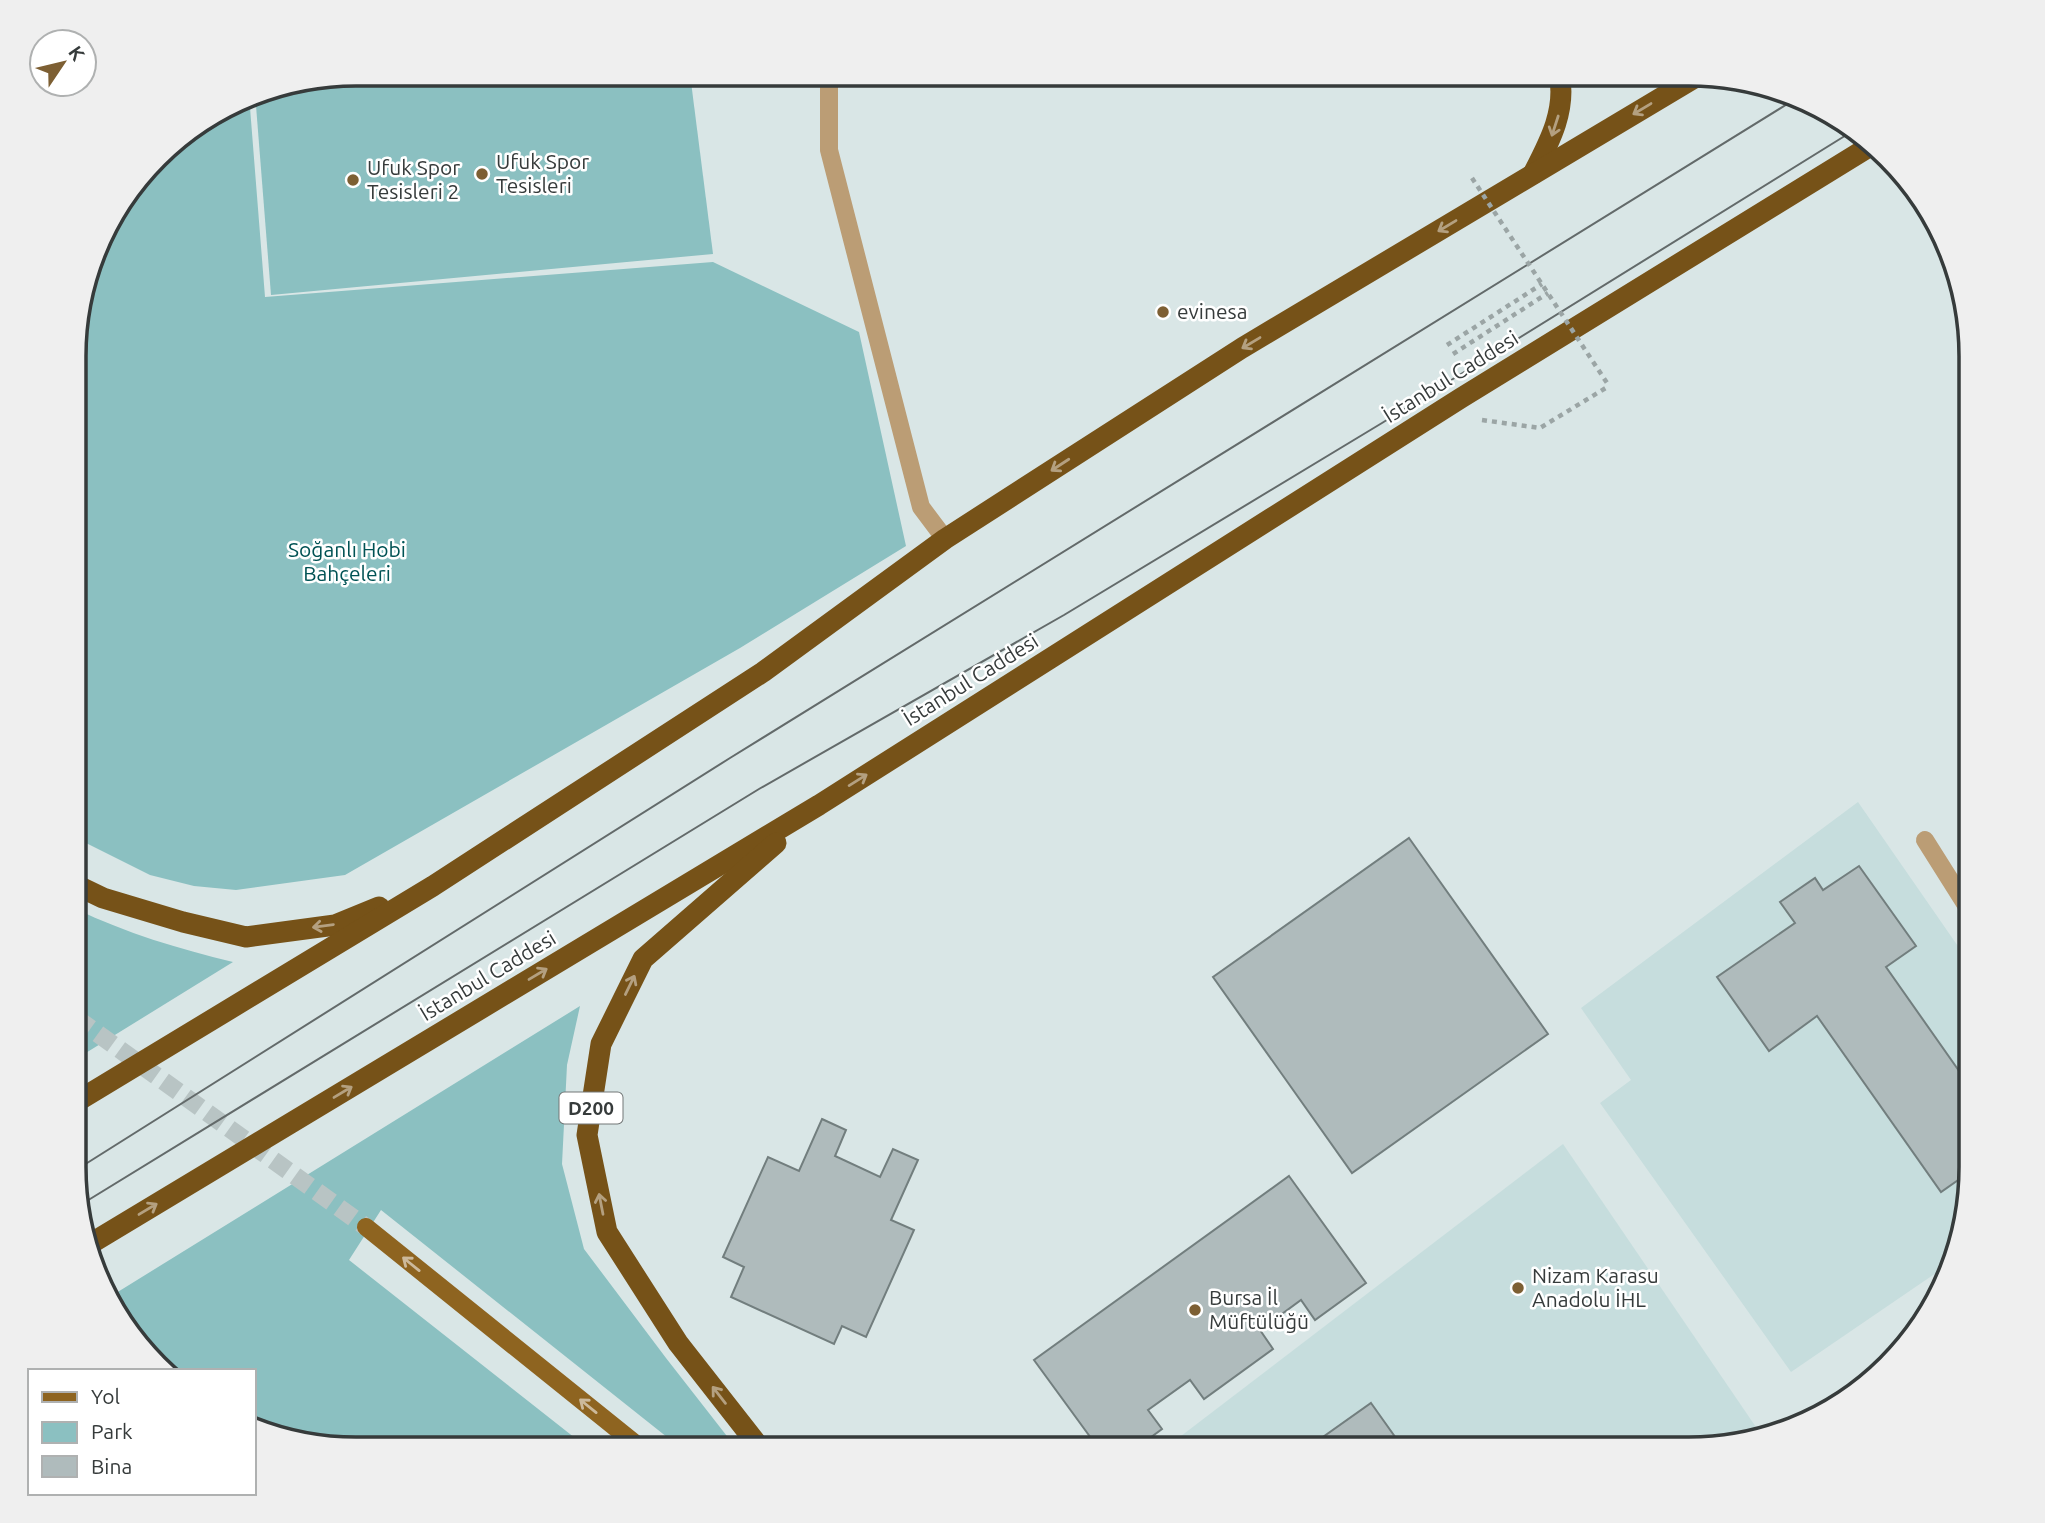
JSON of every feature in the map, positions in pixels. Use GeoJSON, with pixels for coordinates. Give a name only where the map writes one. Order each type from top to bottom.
{"type":"FeatureCollection","features":[{"type":"Feature","properties":{"kind":"highway"},"geometry":{"type":"LineString","coordinates":[[1533,174],[1558,121],[1562,86]]}},
{"type":"Feature","properties":{"kind":"highway"},"geometry":{"type":"LineString","coordinates":[[86,1096],[433,886],[762,672],[945,539],[1242,348],[1680,86]]}},
{"type":"Feature","properties":{"kind":"highway","name":"İstanbul Caddesi"},"geometry":{"type":"LineString","coordinates":[[96,1240],[819,805],[1437,414],[1864,150]]}},
{"type":"Feature","properties":{"kind":"highway","name":"D200"},"geometry":{"type":"LineString","coordinates":[[752,1437],[678,1343],[607,1232],[587,1135],[601,1044],[643,959],[819,805]]}},
{"type":"Feature","properties":{"kind":"highway"},"geometry":{"type":"LineString","coordinates":[[86,890],[103,898],[183,922],[246,937],[335,925],[433,886]]}},
{"type":"Feature","properties":{"kind":"main road"},"geometry":{"type":"LineString","coordinates":[[366,1227],[627,1437]]}},
{"type":"Feature","properties":{"kind":"lane"},"geometry":{"type":"LineString","coordinates":[[830,86],[830,150],[921,507],[945,539]]}},
{"type":"Feature","properties":{"kind":"lane"},"geometry":{"type":"LineString","coordinates":[[1925,840],[1959,894]]}},
{"type":"Feature","properties":{"kind":"path"},"geometry":{"type":"LineString","coordinates":[[1437,414],[1540,428],[1609,386],[1472,178]]}},
{"type":"Feature","properties":{"kind":"path"},"geometry":{"type":"LineString","coordinates":[[1447,345],[1542,284]]}},
{"type":"Feature","properties":{"kind":"path"},"geometry":{"type":"LineString","coordinates":[[1453,354],[1548,293]]}},
{"type":"Feature","properties":{"kind":"shaded area"},"geometry":{"type":"Polygon","coordinates":[[[1858,802],[1959,948],[1959,1185],[1950,1237],[1938,1271],[1791,1372],[1600,1103],[1631,1080],[1581,1008],[1858,802]]]}},
{"type":"Feature","properties":{"kind":"shaded area","name":"Nizam Karasu Anadolu İHL"},"geometry":{"type":"Polygon","coordinates":[[[1563,1144],[1757,1428],[1707,1437],[1180,1437],[1563,1144]]]}},
{"type":"Feature","properties":{"kind":"green space","name":"Ufuk Spor Tesisleri"},"geometry":{"type":"Polygon","coordinates":[[[338,86],[692,86],[713,254],[271,295],[256,105],[303,91],[338,86]]]}},
{"type":"Feature","properties":{"kind":"green space","name":"Soğanlı Hobi Bahçeleri"},"geometry":{"type":"Polygon","coordinates":[[[250,107],[265,297],[713,262],[859,332],[906,546],[740,648],[345,875],[236,890],[194,886],[150,875],[86,843],[86,338],[100,269],[122,221],[165,165],[206,131],[250,107]]]}},
{"type":"Feature","properties":{"kind":"green space"},"geometry":{"type":"Polygon","coordinates":[[[86,913],[153,940],[233,962],[86,1053],[86,913]]]}},
{"type":"Feature","properties":{"kind":"green space"},"geometry":{"type":"Polygon","coordinates":[[[580,1006],[567,1065],[562,1164],[584,1249],[728,1437],[667,1437],[381,1210],[349,1260],[574,1437],[338,1437],[269,1423],[256,1418],[256,1369],[177,1369],[131,1317],[117,1292],[580,1006]]]}},
{"type":"Feature","properties":{"kind":"building"},"geometry":{"type":"Polygon","coordinates":[[[1409,838],[1548,1034],[1352,1173],[1213,977],[1409,838]]]}},
{"type":"Feature","properties":{"kind":"building"},"geometry":{"type":"Polygon","coordinates":[[[1859,866],[1916,946],[1886,967],[1959,1071],[1959,1179],[1941,1192],[1817,1016],[1769,1051],[1717,977],[1795,923],[1780,902],[1815,878],[1823,890],[1859,866]]]}},
{"type":"Feature","properties":{"kind":"building"},"geometry":{"type":"Polygon","coordinates":[[[822,1119],[846,1130],[835,1156],[880,1177],[893,1149],[918,1160],[891,1220],[914,1230],[866,1337],[842,1326],[834,1344],[731,1297],[744,1267],[723,1257],[768,1157],[799,1171],[822,1119]]]}},
{"type":"Feature","properties":{"kind":"building","name":"Bursa İl Müftülüğü"},"geometry":{"type":"Polygon","coordinates":[[[1289,1176],[1366,1283],[1315,1320],[1301,1300],[1260,1330],[1273,1349],[1204,1399],[1190,1380],[1148,1410],[1162,1429],[1151,1437],[1090,1437],[1034,1360],[1289,1176]]]}},
{"type":"Feature","properties":{"kind":"building"},"geometry":{"type":"Polygon","coordinates":[[[1371,1403],[1395,1437],[1323,1437],[1371,1403]]]}},
{"type":"Feature","properties":{"kind":"tunnel"},"geometry":{"type":"LineString","coordinates":[[86,1025],[366,1227]]}},
{"type":"Feature","properties":{"kind":"tram line"},"geometry":{"type":"LineString","coordinates":[[86,1164],[730,758],[1787,104]]}},
{"type":"Feature","properties":{"kind":"tram line"},"geometry":{"type":"LineString","coordinates":[[88,1200],[759,789],[1064,615],[1382,423],[1845,136]]}},
{"type":"Feature","properties":{"kind":"place","name":"Ufuk Spor Tesisleri"},"geometry":{"type":"Point","coordinates":[482,174]}},
{"type":"Feature","properties":{"kind":"place","name":"Ufuk Spor Tesisleri 2"},"geometry":{"type":"Point","coordinates":[353,180]}},
{"type":"Feature","properties":{"kind":"place","name":"evinesa"},"geometry":{"type":"Point","coordinates":[1163,312]}},
{"type":"Feature","properties":{"kind":"place","name":"Nizam Karasu Anadolu İHL"},"geometry":{"type":"Point","coordinates":[1518,1288]}},
{"type":"Feature","properties":{"kind":"place","name":"Bursa İl Müftülüğü"},"geometry":{"type":"Point","coordinates":[1195,1310]}}]}
